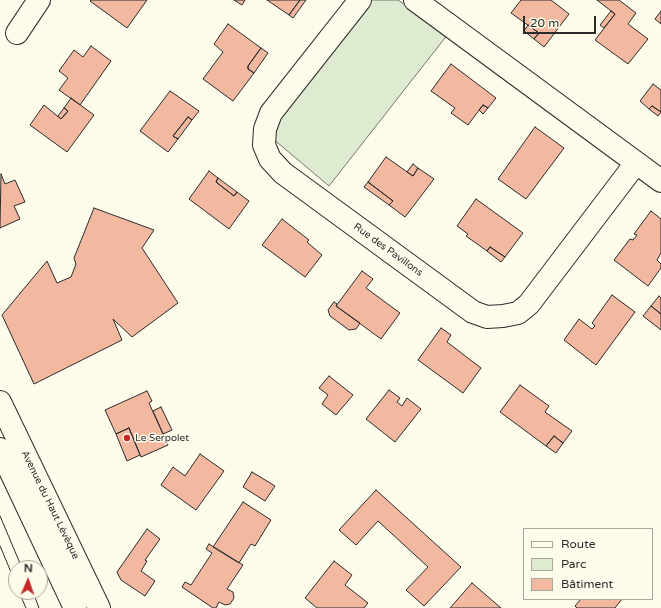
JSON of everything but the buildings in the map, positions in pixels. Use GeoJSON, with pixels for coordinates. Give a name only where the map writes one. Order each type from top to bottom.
{"type":"FeatureCollection","features":[{"type":"Feature","properties":{"kind":"street"},"geometry":{"type":"LineString","coordinates":[[17,33],[39,0]]}},
{"type":"Feature","properties":{"kind":"street","name":"Rue des Pavillons"},"geometry":{"type":"LineString","coordinates":[[360,0],[271,113],[265,129],[264,145],[270,160],[283,173],[473,312],[487,317],[503,316],[518,313],[529,304],[636,163]]}},
{"type":"Feature","properties":{"kind":"street"},"geometry":{"type":"LineString","coordinates":[[415,0],[661,181]]}},
{"type":"Feature","properties":{"kind":"street","name":"Avenue du Haut Lévèque"},"geometry":{"type":"LineString","coordinates":[[0,402],[99,608]]}},
{"type":"Feature","properties":{"kind":"street","name":"Avenue du Haut Lévèque"},"geometry":{"type":"LineString","coordinates":[[0,449],[75,608]]}},
{"type":"Feature","properties":{"kind":"green space"},"geometry":{"type":"Polygon","coordinates":[[[370,0],[398,0],[448,34],[329,186],[272,138],[274,120],[370,0]]]}},
{"type":"Feature","properties":{"kind":"tram line"},"geometry":{"type":"LineString","coordinates":[[0,516],[19,560]]}},
{"type":"Feature","properties":{"kind":"tram line"},"geometry":{"type":"LineString","coordinates":[[0,546],[8,565]]}},
{"type":"Feature","properties":{"kind":"tram line"},"geometry":{"type":"LineString","coordinates":[[22,600],[26,608]]}},
{"type":"Feature","properties":{"kind":"tram line"},"geometry":{"type":"LineString","coordinates":[[36,600],[39,608]]}},
{"type":"Feature","properties":{"kind":"place","name":"Le Serpolet"},"geometry":{"type":"Point","coordinates":[127,438]}}]}
